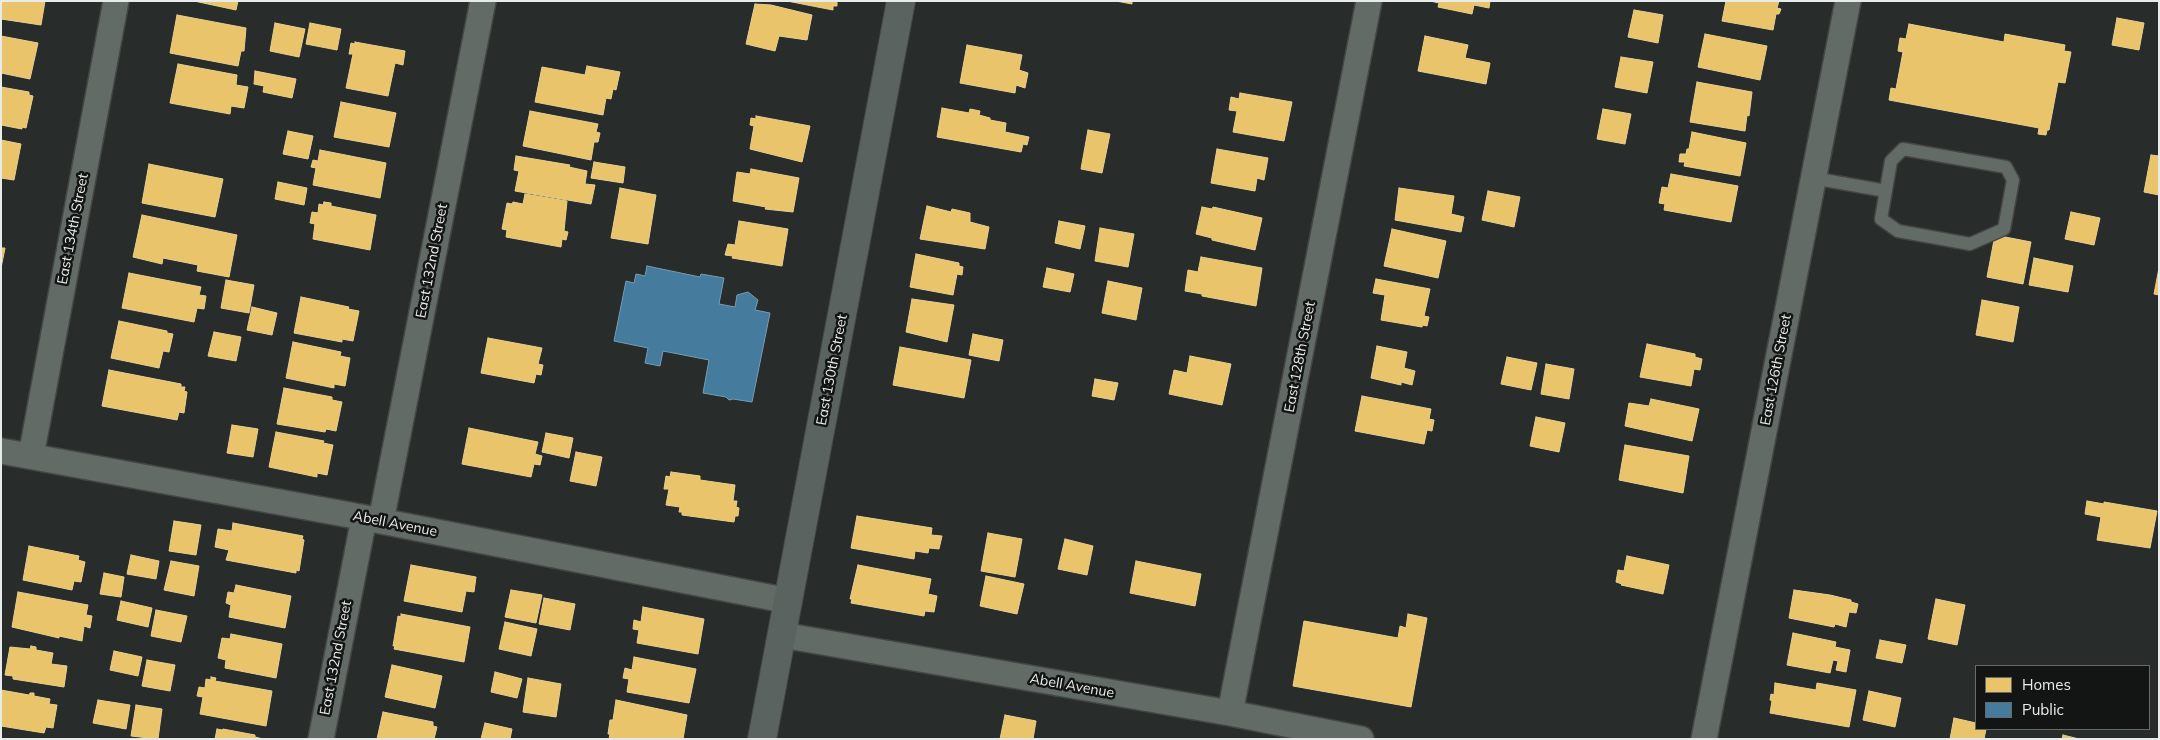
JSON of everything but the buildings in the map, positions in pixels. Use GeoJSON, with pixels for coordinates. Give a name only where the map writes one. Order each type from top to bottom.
{"type":"FeatureCollection","features":[{"type":"Feature","properties":{"kind":"street","name":"East 134th Street"},"geometry":{"type":"LineString","coordinates":[[31,456],[116,1]]}},
{"type":"Feature","properties":{"kind":"street","name":"East 132nd Street"},"geometry":{"type":"LineString","coordinates":[[321,739],[372,520],[483,1]]}},
{"type":"Feature","properties":{"kind":"street","name":"East 130th Street"},"geometry":{"type":"LineString","coordinates":[[762,739],[901,1]]}},
{"type":"Feature","properties":{"kind":"street","name":"East 128th Street"},"geometry":{"type":"LineString","coordinates":[[1230,713],[1369,1]]}},
{"type":"Feature","properties":{"kind":"street","name":"East 126th Street"},"geometry":{"type":"LineString","coordinates":[[1704,739],[1848,1]]}},
{"type":"Feature","properties":{"kind":"street","name":"Abell Avenue"},"geometry":{"type":"LineString","coordinates":[[1,451],[372,520],[788,601]]}},
{"type":"Feature","properties":{"kind":"street","name":"Abell Avenue"},"geometry":{"type":"LineString","coordinates":[[782,635],[1230,713],[1361,739]]}},
{"type":"Feature","properties":{"kind":"lane"},"geometry":{"type":"LineString","coordinates":[[1902,149],[2006,166],[2013,180],[2004,229],[1970,244],[1898,231],[1881,220],[1886,191],[1891,161],[1902,149]]}},
{"type":"Feature","properties":{"kind":"lane"},"geometry":{"type":"LineString","coordinates":[[1813,178],[1886,191]]}}]}
